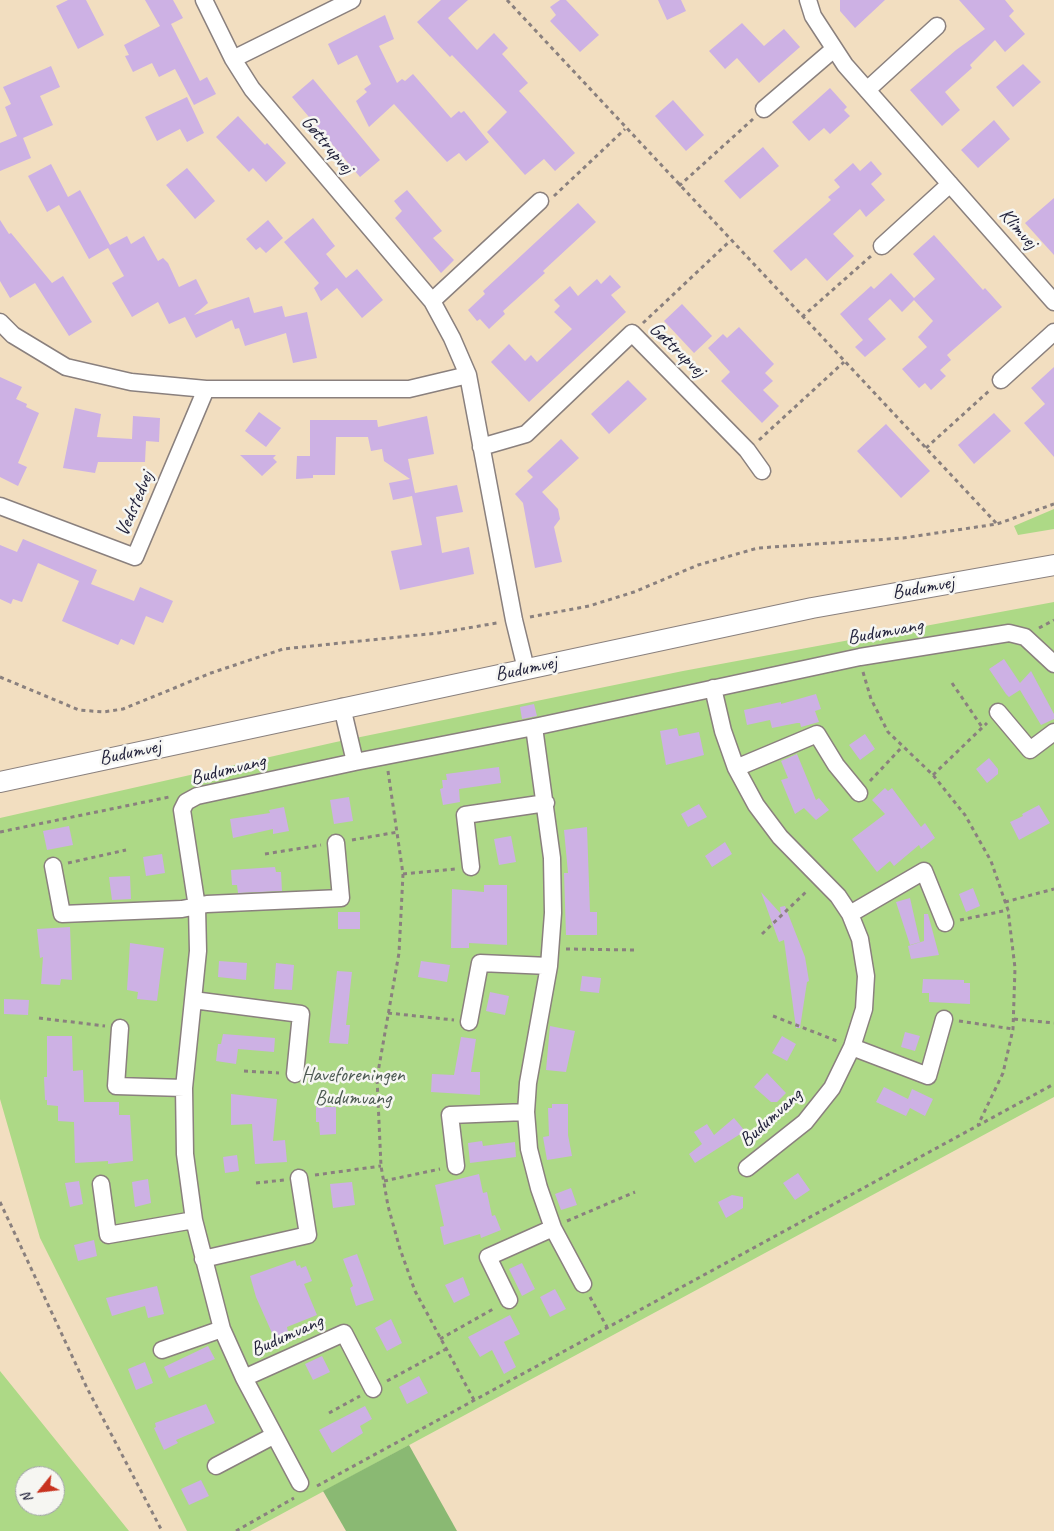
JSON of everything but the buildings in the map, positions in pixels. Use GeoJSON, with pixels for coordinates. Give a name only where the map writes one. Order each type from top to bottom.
{"type":"FeatureCollection","features":[{"type":"Feature","properties":{"kind":"street","name":"Gøttrupvej"},"geometry":{"type":"LineString","coordinates":[[204,0],[233,59],[252,88],[432,301],[452,338],[468,375],[514,620],[526,669]]}},
{"type":"Feature","properties":{"kind":"street"},"geometry":{"type":"LineString","coordinates":[[233,59],[352,0]]}},
{"type":"Feature","properties":{"kind":"street","name":"Klimvej"},"geometry":{"type":"LineString","coordinates":[[808,0],[813,16],[834,49],[867,90],[1054,302]]}},
{"type":"Feature","properties":{"kind":"street"},"geometry":{"type":"LineString","coordinates":[[867,90],[937,26]]}},
{"type":"Feature","properties":{"kind":"street"},"geometry":{"type":"LineString","coordinates":[[764,109],[834,49]]}},
{"type":"Feature","properties":{"kind":"street"},"geometry":{"type":"LineString","coordinates":[[882,246],[950,184]]}},
{"type":"Feature","properties":{"kind":"street"},"geometry":{"type":"LineString","coordinates":[[432,301],[540,201]]}},
{"type":"Feature","properties":{"kind":"street"},"geometry":{"type":"LineString","coordinates":[[0,322],[13,335],[66,367],[131,382],[206,389],[409,389],[468,375]]}},
{"type":"Feature","properties":{"kind":"street"},"geometry":{"type":"LineString","coordinates":[[1001,380],[1054,332]]}},
{"type":"Feature","properties":{"kind":"street","name":"Gøttrupvej"},"geometry":{"type":"LineString","coordinates":[[481,447],[526,434],[632,333],[748,450],[762,471]]}},
{"type":"Feature","properties":{"kind":"street","name":"Vedstedvej"},"geometry":{"type":"LineString","coordinates":[[0,506],[135,557],[206,389]]}},
{"type":"Feature","properties":{"kind":"street","name":"Budumvej"},"geometry":{"type":"LineString","coordinates":[[0,782],[342,707],[812,608],[1054,565]]}},
{"type":"Feature","properties":{"kind":"street","name":"Budumvang"},"geometry":{"type":"LineString","coordinates":[[303,1489],[244,1378],[222,1329],[194,1220],[185,1154],[184,1088],[198,951],[197,907],[182,822],[182,810],[186,802],[197,796],[355,762],[534,727],[860,657],[1010,634],[1025,637],[1054,664]]}},
{"type":"Feature","properties":{"kind":"street","name":"Budumvang"},"geometry":{"type":"LineString","coordinates":[[714,688],[723,731],[736,768],[756,805],[780,837],[821,877],[838,896],[850,914],[860,939],[866,976],[864,1010],[852,1047],[832,1088],[805,1122],[747,1168]]}},
{"type":"Feature","properties":{"kind":"street"},"geometry":{"type":"LineString","coordinates":[[342,707],[355,762]]}},
{"type":"Feature","properties":{"kind":"street"},"geometry":{"type":"LineString","coordinates":[[998,712],[1030,750],[1054,732]]}},
{"type":"Feature","properties":{"kind":"street"},"geometry":{"type":"LineString","coordinates":[[534,727],[546,803],[552,858],[553,912],[549,966],[534,1043],[526,1112],[531,1157],[539,1188],[553,1228],[583,1284]]}},
{"type":"Feature","properties":{"kind":"street"},"geometry":{"type":"LineString","coordinates":[[736,768],[817,734],[836,765],[859,793]]}},
{"type":"Feature","properties":{"kind":"street"},"geometry":{"type":"LineString","coordinates":[[471,867],[465,815],[546,803]]}},
{"type":"Feature","properties":{"kind":"street"},"geometry":{"type":"LineString","coordinates":[[53,866],[62,914],[182,909],[207,904],[341,898],[336,843]]}},
{"type":"Feature","properties":{"kind":"street"},"geometry":{"type":"LineString","coordinates":[[850,914],[924,872],[945,923]]}},
{"type":"Feature","properties":{"kind":"street"},"geometry":{"type":"LineString","coordinates":[[469,1022],[480,963],[549,966]]}},
{"type":"Feature","properties":{"kind":"street"},"geometry":{"type":"LineString","coordinates":[[193,1000],[301,1014],[296,1074]]}},
{"type":"Feature","properties":{"kind":"street"},"geometry":{"type":"LineString","coordinates":[[852,1047],[928,1076],[944,1019]]}},
{"type":"Feature","properties":{"kind":"street"},"geometry":{"type":"LineString","coordinates":[[120,1028],[116,1086],[184,1088]]}},
{"type":"Feature","properties":{"kind":"street"},"geometry":{"type":"LineString","coordinates":[[456,1166],[450,1115],[526,1112]]}},
{"type":"Feature","properties":{"kind":"street"},"geometry":{"type":"LineString","coordinates":[[203,1259],[308,1235],[299,1178]]}},
{"type":"Feature","properties":{"kind":"street"},"geometry":{"type":"LineString","coordinates":[[101,1184],[108,1235],[194,1220]]}},
{"type":"Feature","properties":{"kind":"street"},"geometry":{"type":"LineString","coordinates":[[508,1300],[488,1257],[553,1228]]}},
{"type":"Feature","properties":{"kind":"street"},"geometry":{"type":"LineString","coordinates":[[162,1350],[222,1329]]}},
{"type":"Feature","properties":{"kind":"street","name":"Budumvang"},"geometry":{"type":"LineString","coordinates":[[244,1378],[344,1333],[373,1389]]}},
{"type":"Feature","properties":{"kind":"street"},"geometry":{"type":"LineString","coordinates":[[216,1466],[274,1436]]}},
{"type":"Feature","properties":{"kind":"path"},"geometry":{"type":"LineString","coordinates":[[507,0],[730,241],[998,524]]}},
{"type":"Feature","properties":{"kind":"path"},"geometry":{"type":"LineString","coordinates":[[679,186],[764,109]]}},
{"type":"Feature","properties":{"kind":"path"},"geometry":{"type":"LineString","coordinates":[[540,201],[553,197],[626,129]]}},
{"type":"Feature","properties":{"kind":"path"},"geometry":{"type":"LineString","coordinates":[[632,333],[730,241]]}},
{"type":"Feature","properties":{"kind":"path"},"geometry":{"type":"LineString","coordinates":[[802,317],[882,246]]}},
{"type":"Feature","properties":{"kind":"path"},"geometry":{"type":"LineString","coordinates":[[748,450],[844,362]]}},
{"type":"Feature","properties":{"kind":"path"},"geometry":{"type":"LineString","coordinates":[[926,448],[1001,380]]}},
{"type":"Feature","properties":{"kind":"path"},"geometry":{"type":"LineString","coordinates":[[860,657],[865,681],[878,716],[888,732],[933,774],[965,815],[991,861],[1008,910],[1016,968],[1013,1029],[1003,1073],[978,1126]]}},
{"type":"Feature","properties":{"kind":"path"},"geometry":{"type":"LineString","coordinates":[[952,683],[982,728]]}},
{"type":"Feature","properties":{"kind":"path"},"geometry":{"type":"LineString","coordinates":[[933,774],[998,712]]}},
{"type":"Feature","properties":{"kind":"path"},"geometry":{"type":"LineString","coordinates":[[859,793],[902,747]]}},
{"type":"Feature","properties":{"kind":"path"},"geometry":{"type":"LineString","coordinates":[[385,757],[403,874],[399,953],[377,1078],[381,1166],[388,1206],[400,1249],[415,1290],[474,1400]]}},
{"type":"Feature","properties":{"kind":"path"},"geometry":{"type":"LineString","coordinates":[[0,832],[160,797],[174,797],[186,802]]}},
{"type":"Feature","properties":{"kind":"path"},"geometry":{"type":"LineString","coordinates":[[265,854],[398,832]]}},
{"type":"Feature","properties":{"kind":"path"},"geometry":{"type":"LineString","coordinates":[[53,866],[126,850]]}},
{"type":"Feature","properties":{"kind":"path"},"geometry":{"type":"LineString","coordinates":[[403,874],[471,867]]}},
{"type":"Feature","properties":{"kind":"path"},"geometry":{"type":"LineString","coordinates":[[762,934],[821,877]]}},
{"type":"Feature","properties":{"kind":"path"},"geometry":{"type":"LineString","coordinates":[[1005,902],[1054,889]]}},
{"type":"Feature","properties":{"kind":"path"},"geometry":{"type":"LineString","coordinates":[[945,923],[1008,910]]}},
{"type":"Feature","properties":{"kind":"path"},"geometry":{"type":"LineString","coordinates":[[551,948],[635,950]]}},
{"type":"Feature","properties":{"kind":"path"},"geometry":{"type":"LineString","coordinates":[[388,1013],[469,1022]]}},
{"type":"Feature","properties":{"kind":"path"},"geometry":{"type":"LineString","coordinates":[[773,1016],[852,1047]]}},
{"type":"Feature","properties":{"kind":"path"},"geometry":{"type":"LineString","coordinates":[[39,1018],[120,1028]]}},
{"type":"Feature","properties":{"kind":"path"},"geometry":{"type":"LineString","coordinates":[[944,1019],[1013,1029]]}},
{"type":"Feature","properties":{"kind":"path"},"geometry":{"type":"LineString","coordinates":[[1014,1020],[1054,1024]]}},
{"type":"Feature","properties":{"kind":"path"},"geometry":{"type":"LineString","coordinates":[[244,1071],[377,1078]]}},
{"type":"Feature","properties":{"kind":"path"},"geometry":{"type":"LineString","coordinates":[[236,1531],[303,1489],[474,1400],[1054,1084]]}},
{"type":"Feature","properties":{"kind":"path"},"geometry":{"type":"LineString","coordinates":[[256,1183],[381,1166]]}},
{"type":"Feature","properties":{"kind":"path"},"geometry":{"type":"LineString","coordinates":[[384,1181],[456,1166]]}},
{"type":"Feature","properties":{"kind":"path"},"geometry":{"type":"LineString","coordinates":[[553,1228],[635,1192]]}},
{"type":"Feature","properties":{"kind":"path"},"geometry":{"type":"LineString","coordinates":[[0,1202],[87,1388],[162,1531]]}},
{"type":"Feature","properties":{"kind":"path"},"geometry":{"type":"LineString","coordinates":[[583,1284],[607,1327]]}},
{"type":"Feature","properties":{"kind":"path"},"geometry":{"type":"LineString","coordinates":[[440,1339],[508,1300]]}},
{"type":"Feature","properties":{"kind":"path"},"geometry":{"type":"LineString","coordinates":[[329,1413],[446,1349]]}},
{"type":"Feature","properties":{"kind":"green space"},"geometry":{"type":"Polygon","coordinates":[[[1054,509],[1054,529],[1018,535],[1014,526],[1054,509]]]}},
{"type":"Feature","properties":{"kind":"green space","name":"Haveforeningen Budumvang"},"geometry":{"type":"Polygon","coordinates":[[[1054,602],[1054,1097],[250,1531],[187,1531],[40,1238],[0,1099],[0,818],[336,742],[683,671],[1054,602]]]}},
{"type":"Feature","properties":{"kind":"green space"},"geometry":{"type":"Polygon","coordinates":[[[0,1371],[129,1531],[0,1531],[0,1371]]]}},
{"type":"Feature","properties":{"kind":"green space"},"geometry":{"type":"Polygon","coordinates":[[[409,1445],[457,1531],[346,1531],[323,1491],[409,1445]]]}}]}
